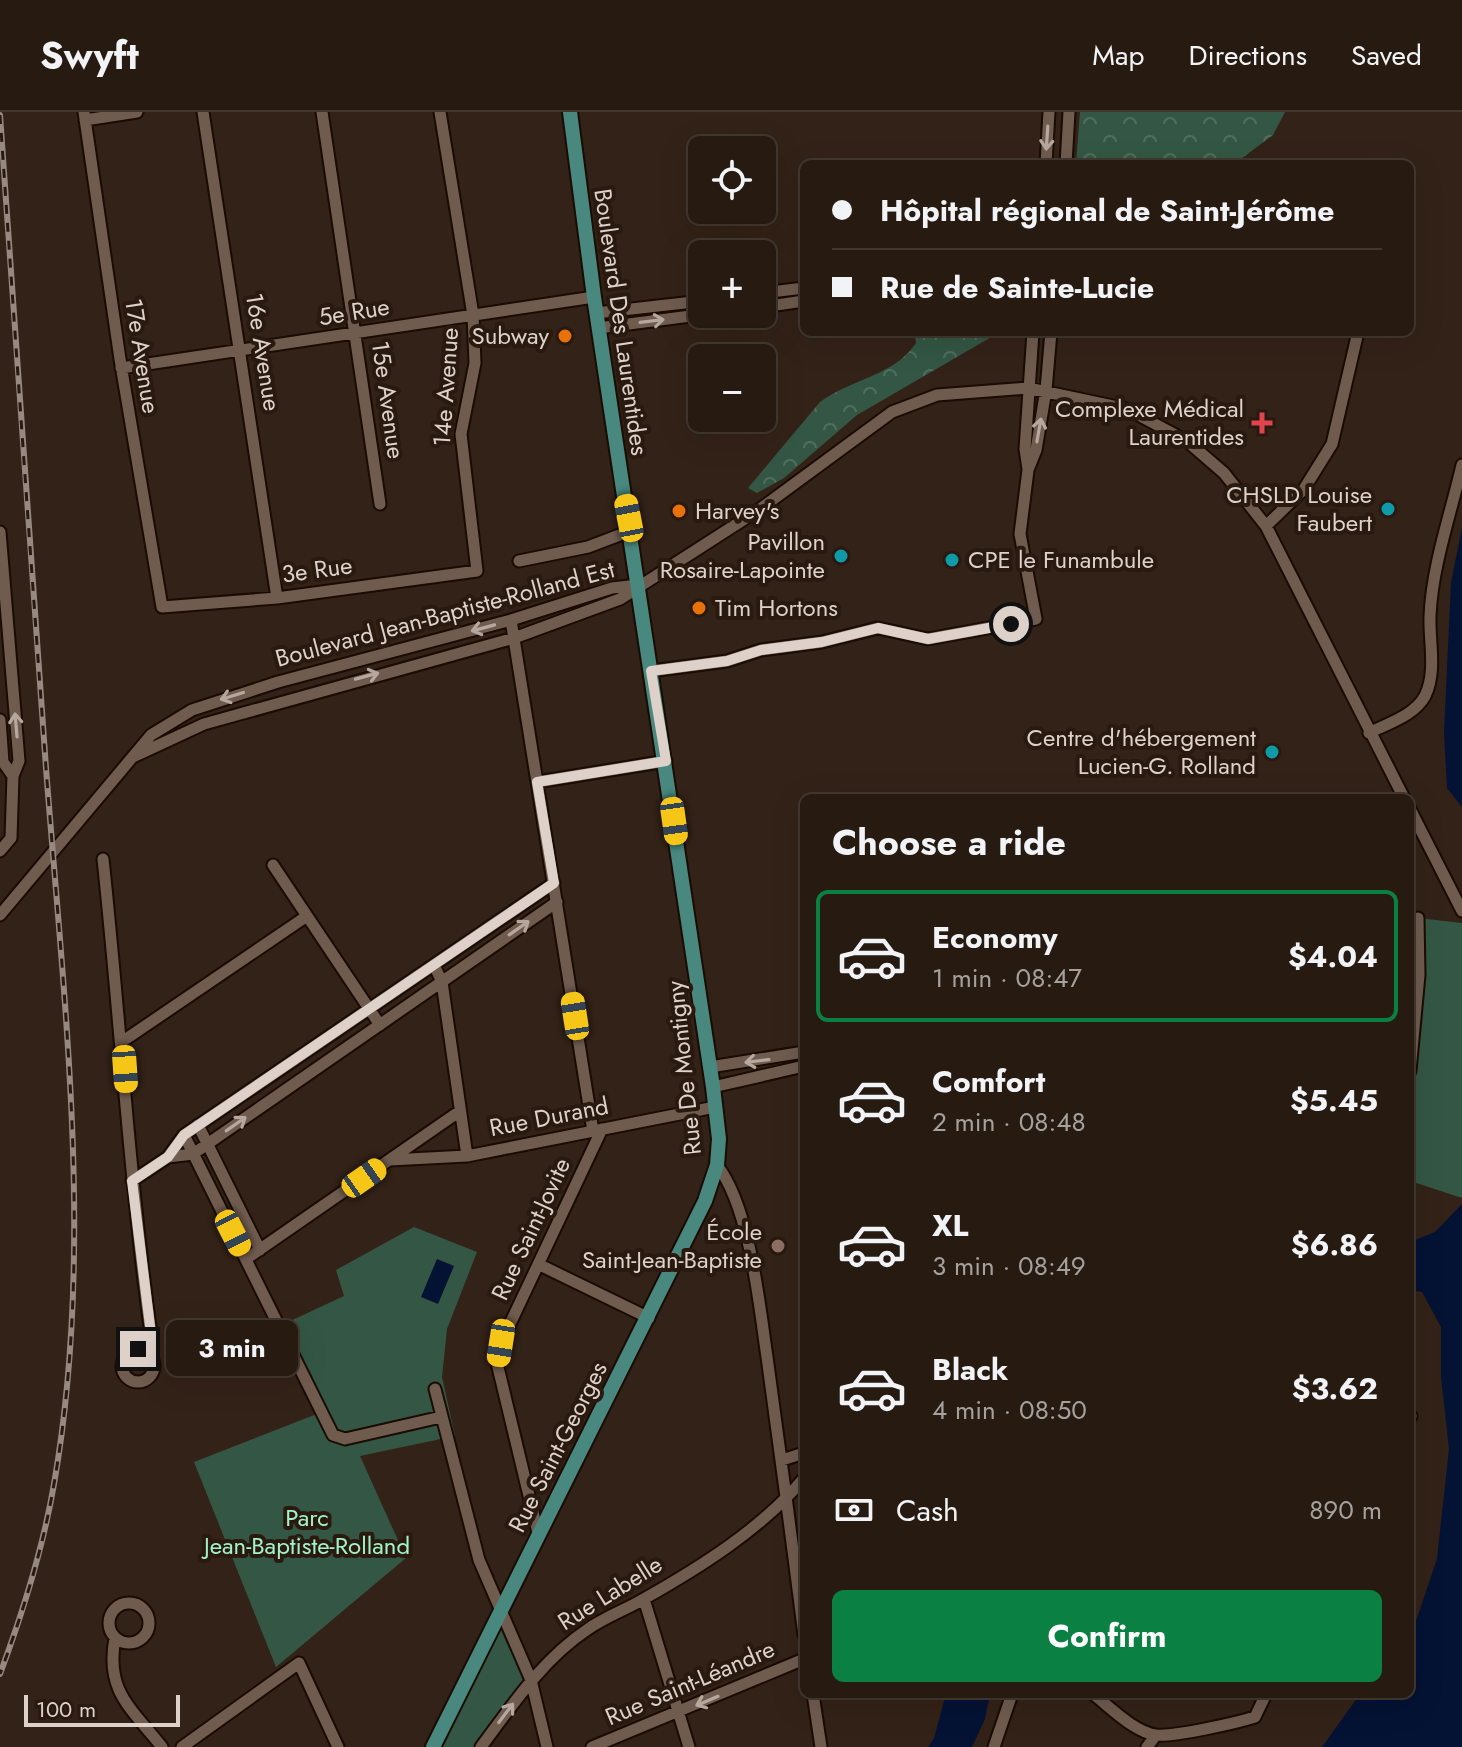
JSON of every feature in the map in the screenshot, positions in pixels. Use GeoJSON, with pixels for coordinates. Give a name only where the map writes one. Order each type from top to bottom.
{"type":"FeatureCollection","features":[{"type":"Feature","properties":{"kind":"main road","name":"Boulevard Des Laurentides"},"geometry":{"type":"LineString","coordinates":[[570,112],[597,320],[639,585]]}},
{"type":"Feature","properties":{"kind":"main road","name":"Rue De Montigny"},"geometry":{"type":"LineString","coordinates":[[639,585],[713,1087],[719,1139],[717,1165]]}},
{"type":"Feature","properties":{"kind":"main road","name":"Rue Saint-Georges"},"geometry":{"type":"LineString","coordinates":[[433,1747],[538,1533],[649,1318],[705,1201],[717,1165]]}},
{"type":"Feature","properties":{"kind":"street"},"geometry":{"type":"LineString","coordinates":[[84,116],[137,112]]}},
{"type":"Feature","properties":{"kind":"street","name":"16e Avenue"},"geometry":{"type":"LineString","coordinates":[[203,112],[277,598]]}},
{"type":"Feature","properties":{"kind":"street","name":"15e Avenue"},"geometry":{"type":"LineString","coordinates":[[322,112],[380,504]]}},
{"type":"Feature","properties":{"kind":"street","name":"14e Avenue"},"geometry":{"type":"LineString","coordinates":[[440,112],[473,315],[475,363],[461,434],[477,571]]}},
{"type":"Feature","properties":{"kind":"street"},"geometry":{"type":"LineString","coordinates":[[1046,160],[1049,112]]}},
{"type":"Feature","properties":{"kind":"street"},"geometry":{"type":"LineString","coordinates":[[1066,160],[1069,112]]}},
{"type":"Feature","properties":{"kind":"street","name":"17e Avenue"},"geometry":{"type":"LineString","coordinates":[[84,116],[121,368],[162,607]]}},
{"type":"Feature","properties":{"kind":"street"},"geometry":{"type":"LineString","coordinates":[[776,291],[800,288]]}},
{"type":"Feature","properties":{"kind":"street","name":"5e Rue"},"geometry":{"type":"LineString","coordinates":[[121,368],[241,353],[594,297]]}},
{"type":"Feature","properties":{"kind":"street"},"geometry":{"type":"LineString","coordinates":[[776,305],[800,302]]}},
{"type":"Feature","properties":{"kind":"street"},"geometry":{"type":"LineString","coordinates":[[597,320],[688,304]]}},
{"type":"Feature","properties":{"kind":"street"},"geometry":{"type":"LineString","coordinates":[[597,320],[688,315]]}},
{"type":"Feature","properties":{"kind":"street"},"geometry":{"type":"LineString","coordinates":[[1028,470],[1025,449],[1033,336]]}},
{"type":"Feature","properties":{"kind":"street"},"geometry":{"type":"LineString","coordinates":[[651,671],[727,661],[761,650],[822,642],[878,628],[928,639],[1036,619],[1020,534],[1028,470],[1046,390],[1051,336]]}},
{"type":"Feature","properties":{"kind":"street"},"geometry":{"type":"LineString","coordinates":[[1266,526],[1304,489],[1332,444],[1357,336]]}},
{"type":"Feature","properties":{"kind":"street"},"geometry":{"type":"LineString","coordinates":[[639,585],[658,577],[760,509],[892,412],[937,395],[1028,388],[1127,409],[1187,441],[1224,473],[1266,526],[1402,794]]}},
{"type":"Feature","properties":{"kind":"street"},"geometry":{"type":"LineString","coordinates":[[1369,733],[1411,712],[1425,696],[1432,646],[1430,616],[1434,583],[1462,465]]}},
{"type":"Feature","properties":{"kind":"street"},"geometry":{"type":"LineString","coordinates":[[519,561],[588,547],[630,531]]}},
{"type":"Feature","properties":{"kind":"street"},"geometry":{"type":"LineString","coordinates":[[0,532],[6,673],[19,761],[13,776],[14,824],[11,838],[0,851]]}},
{"type":"Feature","properties":{"kind":"street","name":"3e Rue"},"geometry":{"type":"LineString","coordinates":[[162,607],[277,598],[477,571]]}},
{"type":"Feature","properties":{"kind":"street","name":"Boulevard Jean-Baptiste-Rolland Est"},"geometry":{"type":"LineString","coordinates":[[0,915],[151,735],[192,710],[278,682],[511,620],[612,588],[639,585]]}},
{"type":"Feature","properties":{"kind":"street","name":"Boulevard Jean-Baptiste-Rolland Est"},"geometry":{"type":"LineString","coordinates":[[135,756],[204,724],[283,699],[514,638],[620,599],[639,585]]}},
{"type":"Feature","properties":{"kind":"street"},"geometry":{"type":"LineString","coordinates":[[511,620],[598,1130]]}},
{"type":"Feature","properties":{"kind":"street"},"geometry":{"type":"LineString","coordinates":[[335,666],[339,684]]}},
{"type":"Feature","properties":{"kind":"street"},"geometry":{"type":"LineString","coordinates":[[278,682],[283,699]]}},
{"type":"Feature","properties":{"kind":"street"},"geometry":{"type":"LineString","coordinates":[[0,720],[3,762],[13,776]]}},
{"type":"Feature","properties":{"kind":"street"},"geometry":{"type":"LineString","coordinates":[[537,782],[666,761]]}},
{"type":"Feature","properties":{"kind":"street"},"geometry":{"type":"LineString","coordinates":[[0,779],[13,776]]}},
{"type":"Feature","properties":{"kind":"street"},"geometry":{"type":"LineString","coordinates":[[1414,817],[1462,911]]}},
{"type":"Feature","properties":{"kind":"street"},"geometry":{"type":"LineString","coordinates":[[103,859],[123,1041],[132,1181],[151,1334],[148,1353]]}},
{"type":"Feature","properties":{"kind":"street"},"geometry":{"type":"LineString","coordinates":[[273,865],[380,1025]]}},
{"type":"Feature","properties":{"kind":"street"},"geometry":{"type":"LineString","coordinates":[[132,1181],[168,1157],[184,1135],[198,1125],[554,883]]}},
{"type":"Feature","properties":{"kind":"street"},"geometry":{"type":"LineString","coordinates":[[168,1157],[193,1154],[557,902]]}},
{"type":"Feature","properties":{"kind":"street"},"geometry":{"type":"LineString","coordinates":[[123,1041],[307,916]]}},
{"type":"Feature","properties":{"kind":"street"},"geometry":{"type":"LineString","coordinates":[[1414,1028],[1419,975],[1418,918]]}},
{"type":"Feature","properties":{"kind":"street"},"geometry":{"type":"LineString","coordinates":[[482,932],[493,946]]}},
{"type":"Feature","properties":{"kind":"street"},"geometry":{"type":"LineString","coordinates":[[434,965],[442,982],[467,1156]]}},
{"type":"Feature","properties":{"kind":"street"},"geometry":{"type":"LineString","coordinates":[[710,1067],[800,1053]]}},
{"type":"Feature","properties":{"kind":"street"},"geometry":{"type":"LineString","coordinates":[[713,1087],[800,1067]]}},
{"type":"Feature","properties":{"kind":"street","name":"Rue Durand"},"geometry":{"type":"LineString","coordinates":[[390,1160],[467,1156],[715,1107]]}},
{"type":"Feature","properties":{"kind":"street","name":"Rue Durand"},"geometry":{"type":"LineString","coordinates":[[246,1259],[460,1111]]}},
{"type":"Feature","properties":{"kind":"street"},"geometry":{"type":"LineString","coordinates":[[198,1125],[260,1250]]}},
{"type":"Feature","properties":{"kind":"street","name":"Rue Saint-Jovite"},"geometry":{"type":"LineString","coordinates":[[538,1533],[497,1363],[501,1343],[540,1265],[598,1130]]}},
{"type":"Feature","properties":{"kind":"street"},"geometry":{"type":"LineString","coordinates":[[184,1135],[339,1439],[441,1417]]}},
{"type":"Feature","properties":{"kind":"street","name":"Rue De Montigny"},"geometry":{"type":"LineString","coordinates":[[717,1165],[729,1182],[736,1201],[750,1263],[782,1460],[800,1605]]}},
{"type":"Feature","properties":{"kind":"street"},"geometry":{"type":"LineString","coordinates":[[540,1265],[649,1318]]}},
{"type":"Feature","properties":{"kind":"street"},"geometry":{"type":"LineString","coordinates":[[435,1389],[479,1560],[531,1680],[547,1747]]}},
{"type":"Feature","properties":{"kind":"street"},"geometry":{"type":"LineString","coordinates":[[782,1460],[800,1454]]}},
{"type":"Feature","properties":{"kind":"street","name":"Rue Labelle"},"geometry":{"type":"LineString","coordinates":[[481,1747],[531,1680],[589,1628],[644,1599],[734,1541],[786,1500],[800,1483]]}},
{"type":"Feature","properties":{"kind":"street"},"geometry":{"type":"LineString","coordinates":[[644,1599],[689,1747]]}},
{"type":"Feature","properties":{"kind":"street"},"geometry":{"type":"LineString","coordinates":[[115,1638],[110,1664],[118,1693],[162,1747]]}},
{"type":"Feature","properties":{"kind":"street","name":"Rue Saint-Léandre"},"geometry":{"type":"LineString","coordinates":[[592,1747],[800,1661]]}},
{"type":"Feature","properties":{"kind":"street"},"geometry":{"type":"LineString","coordinates":[[182,1747],[299,1663],[338,1747]]}},
{"type":"Feature","properties":{"kind":"street"},"geometry":{"type":"LineString","coordinates":[[814,1698],[821,1747]]}},
{"type":"Feature","properties":{"kind":"street"},"geometry":{"type":"LineString","coordinates":[[994,1747],[1011,1698]]}},
{"type":"Feature","properties":{"kind":"street"},"geometry":{"type":"LineString","coordinates":[[1098,1698],[1130,1722],[1156,1735],[1239,1723],[1255,1717],[1264,1698]]}},
{"type":"Feature","properties":{"kind":"street"},"geometry":{"type":"LineString","coordinates":[[1147,1747],[1156,1735]]}},
{"type":"Feature","properties":{"kind":"green space"},"geometry":{"type":"Polygon","coordinates":[[[1080,112],[1285,112],[1273,135],[1239,160],[1076,160],[1080,112]]]}},
{"type":"Feature","properties":{"kind":"green space"},"geometry":{"type":"Polygon","coordinates":[[[915,336],[993,336],[857,415],[784,478],[757,493],[748,488],[820,402],[896,363],[916,343],[915,336]]]}},
{"type":"Feature","properties":{"kind":"green space"},"geometry":{"type":"Polygon","coordinates":[[[1418,918],[1462,923],[1462,1198],[1414,1182],[1414,994],[1418,918]]]}},
{"type":"Feature","properties":{"kind":"green space","name":"Parc Jean-Baptiste-Rolland"},"geometry":{"type":"Polygon","coordinates":[[[414,1227],[477,1252],[447,1329],[442,1377],[455,1436],[360,1456],[406,1558],[276,1667],[194,1462],[327,1410],[286,1323],[344,1296],[336,1270],[414,1227]]]}},
{"type":"Feature","properties":{"kind":"green space"},"geometry":{"type":"Polygon","coordinates":[[[501,1611],[531,1680],[478,1747],[436,1747],[501,1611]]]}},
{"type":"Feature","properties":{"kind":"water"},"geometry":{"type":"Polygon","coordinates":[[[1462,527],[1462,807],[1447,788],[1444,732],[1451,583],[1462,527]]]}},
{"type":"Feature","properties":{"kind":"water"},"geometry":{"type":"Polygon","coordinates":[[[1462,1204],[1462,1747],[1322,1747],[1357,1698],[1414,1698],[1414,1624],[1437,1559],[1449,1449],[1441,1377],[1441,1327],[1422,1292],[1414,1291],[1414,1240],[1435,1232],[1462,1204]]]}},
{"type":"Feature","properties":{"kind":"water"},"geometry":{"type":"Polygon","coordinates":[[[437,1259],[454,1266],[438,1304],[421,1297],[437,1259]]]}},
{"type":"Feature","properties":{"kind":"water"},"geometry":{"type":"Polygon","coordinates":[[[945,1698],[989,1698],[985,1719],[972,1747],[928,1747],[934,1738],[945,1698]]]}},
{"type":"Feature","properties":{"kind":"railway"},"geometry":{"type":"LineString","coordinates":[[0,115],[67,1037],[74,1217],[73,1307],[66,1396],[54,1484],[32,1580],[0,1674]]}},
{"type":"Feature","properties":{"kind":"place","name":"Subway"},"geometry":{"type":"Point","coordinates":[565,336]}},
{"type":"Feature","properties":{"kind":"place","name":"Complexe Médical Laurentides"},"geometry":{"type":"Point","coordinates":[1262,423]}},
{"type":"Feature","properties":{"kind":"place","name":"CHSLD Louise Faubert"},"geometry":{"type":"Point","coordinates":[1388,509]}},
{"type":"Feature","properties":{"kind":"place","name":"Harvey's"},"geometry":{"type":"Point","coordinates":[679,511]}},
{"type":"Feature","properties":{"kind":"place","name":"Pavillon Rosaire-Lapointe"},"geometry":{"type":"Point","coordinates":[841,556]}},
{"type":"Feature","properties":{"kind":"place","name":"CPE le Funambule"},"geometry":{"type":"Point","coordinates":[952,560]}},
{"type":"Feature","properties":{"kind":"place","name":"Tim Hortons"},"geometry":{"type":"Point","coordinates":[699,608]}},
{"type":"Feature","properties":{"kind":"place","name":"Centre d'hébergement Lucien-G. Rolland"},"geometry":{"type":"Point","coordinates":[1272,752]}},
{"type":"Feature","properties":{"kind":"place","name":"École Saint-Jean-Baptiste"},"geometry":{"type":"Point","coordinates":[778,1246]}},
{"type":"Feature","properties":{"kind":"route"},"geometry":{"type":"LineString","coordinates":[[138,1349],[148,1353],[151,1334],[132,1181],[168,1157],[184,1135],[554,883],[537,782],[666,761],[651,671],[727,661],[761,650],[822,642],[878,628],[928,639],[1011,624]]}}]}
